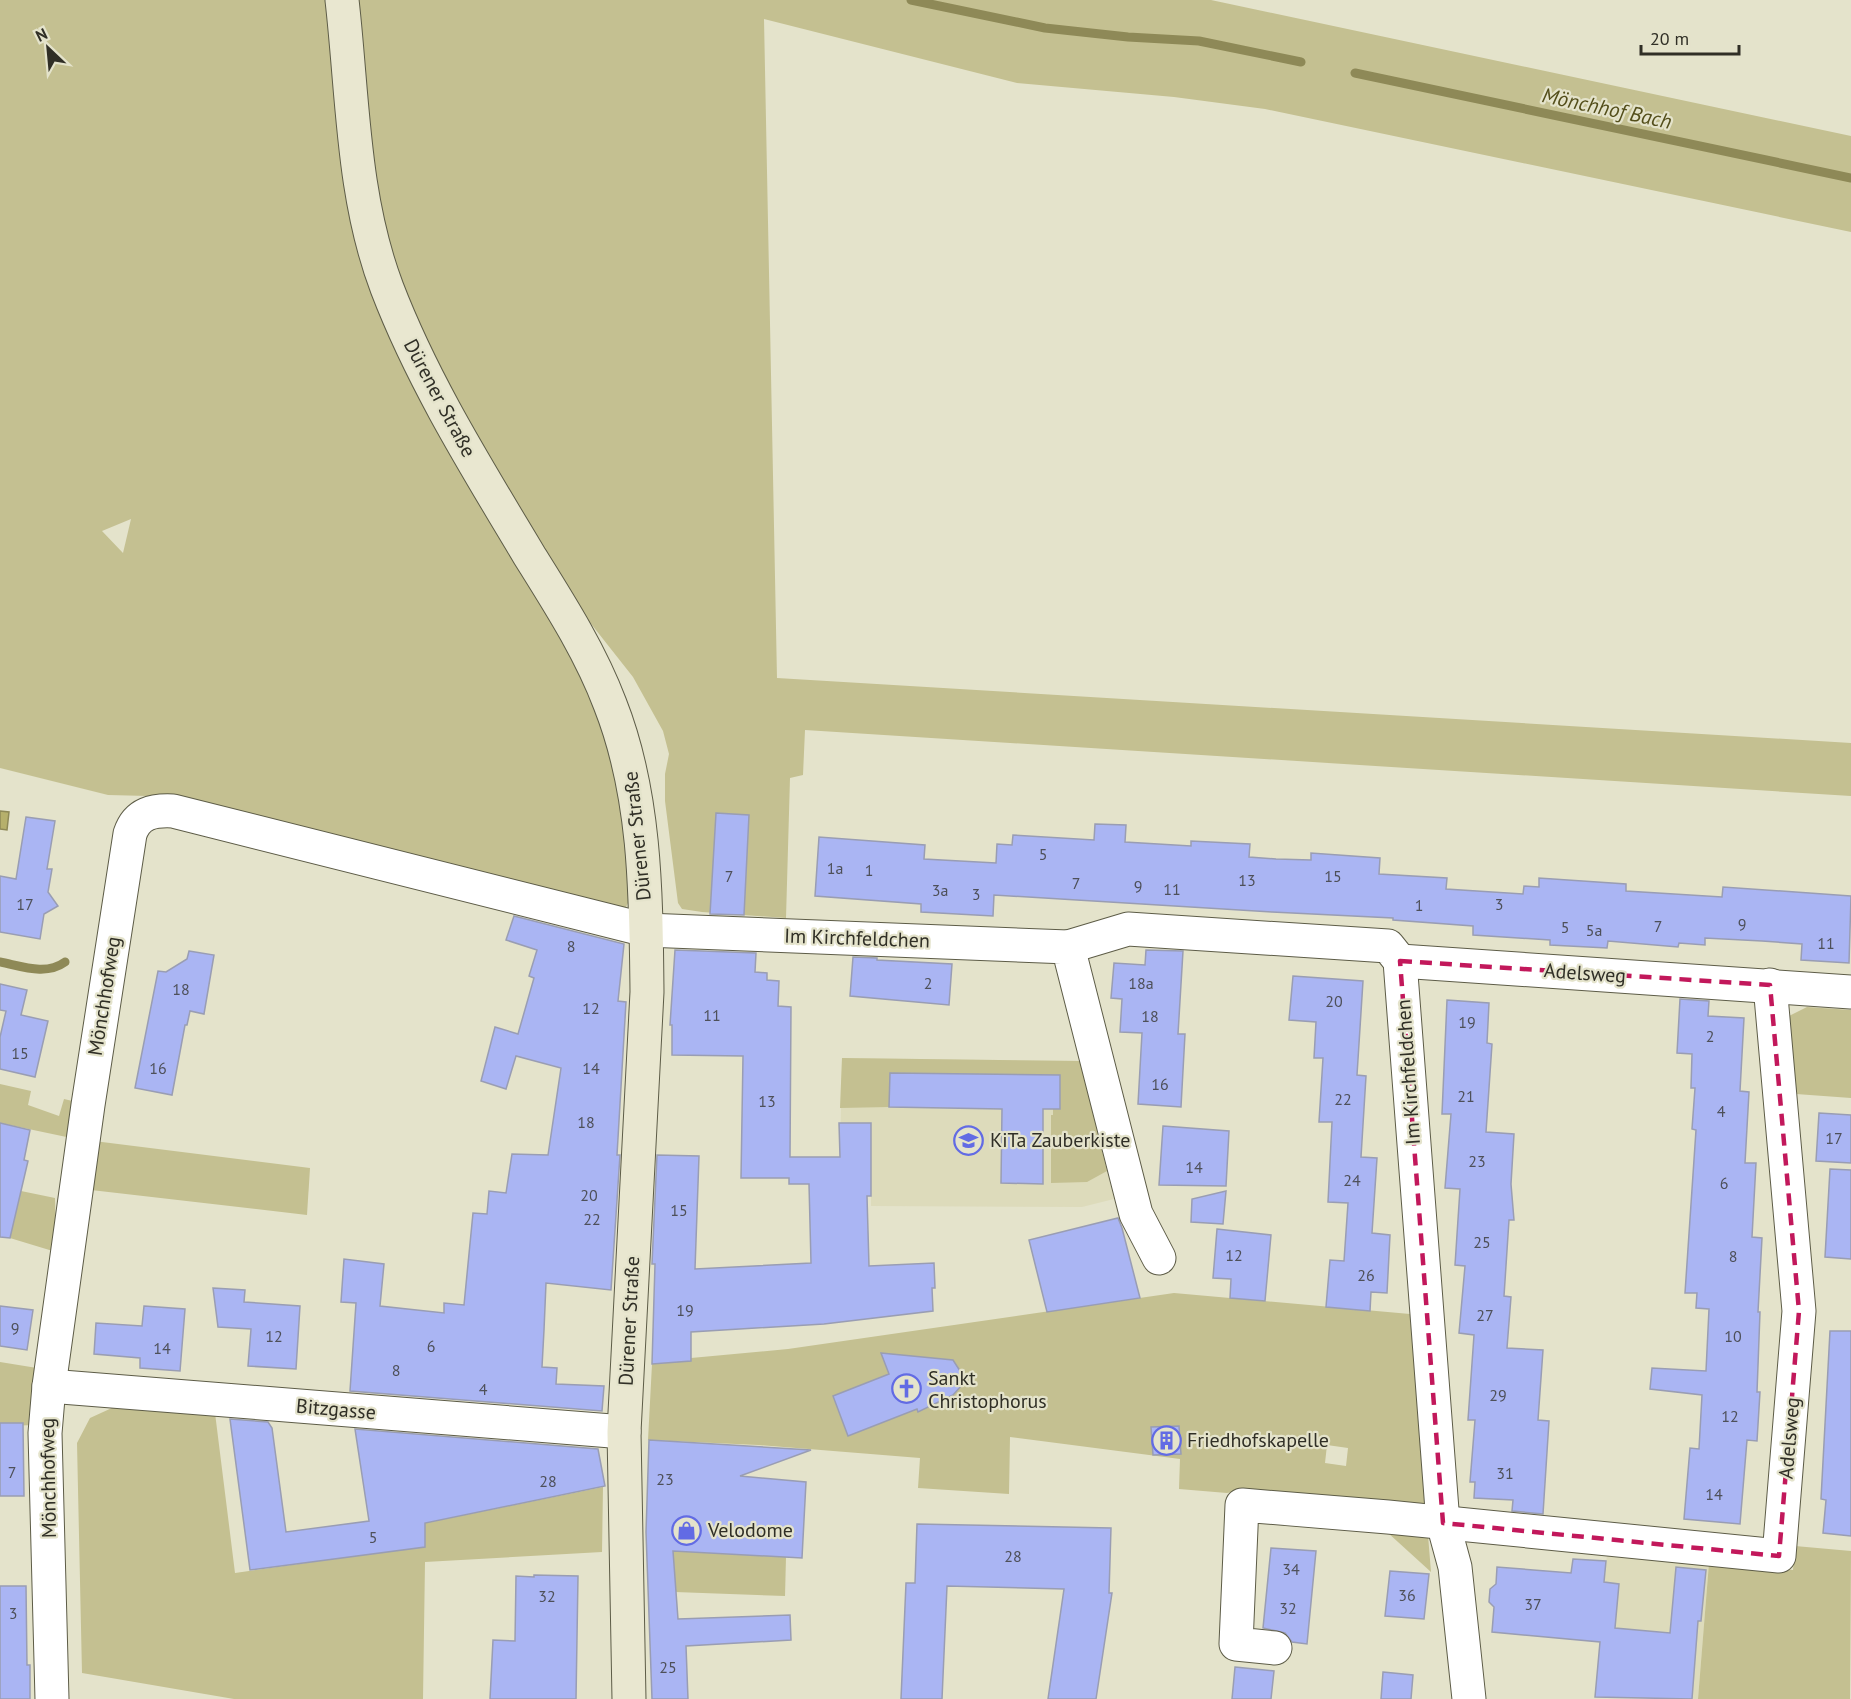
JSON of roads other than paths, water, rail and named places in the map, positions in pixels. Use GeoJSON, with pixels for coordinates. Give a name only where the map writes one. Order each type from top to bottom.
{"type":"FeatureCollection","features":[{"type":"Feature","properties":{"kind":"street","name":"Dürener Straße"},"geometry":{"type":"LineString","coordinates":[[342,0],[359,177],[386,284],[407,338],[439,401],[570,622],[610,702],[634,786],[641,845],[647,992],[624,1432],[629,1699]]}},
{"type":"Feature","properties":{"kind":"street","name":"Mönchhofweg"},"geometry":{"type":"LineString","coordinates":[[52,1699],[45,1433],[49,1386],[114,935],[130,834],[135,822],[151,812],[173,811],[646,930]]}},
{"type":"Feature","properties":{"kind":"street","name":"Im Kirchfeldchen"},"geometry":{"type":"LineString","coordinates":[[646,930],[1068,947],[1128,929],[1388,946],[1400,961],[1443,1523],[1455,1567],[1469,1699]]}},
{"type":"Feature","properties":{"kind":"street"},"geometry":{"type":"LineString","coordinates":[[1068,947],[1136,1214],[1159,1258]]}},
{"type":"Feature","properties":{"kind":"street","name":"Adelsweg"},"geometry":{"type":"LineString","coordinates":[[1400,961],[1851,992]]}},
{"type":"Feature","properties":{"kind":"street","name":"Adelsweg"},"geometry":{"type":"LineString","coordinates":[[1443,1523],[1779,1556],[1799,1311],[1770,986]]}},
{"type":"Feature","properties":{"kind":"street","name":"Bitzgasse"},"geometry":{"type":"LineString","coordinates":[[49,1386],[624,1432]]}},
{"type":"Feature","properties":{"kind":"street"},"geometry":{"type":"LineString","coordinates":[[1275,1648],[1236,1644],[1242,1505],[1443,1523]]}},
{"type":"Feature","properties":{"kind":"waterway","name":"Mönchhof Bach"},"geometry":{"type":"LineString","coordinates":[[911,0],[1045,28],[1128,37],[1199,41],[1301,62]]}},
{"type":"Feature","properties":{"kind":"waterway","name":"Mönchhof Bach"},"geometry":{"type":"LineString","coordinates":[[1355,73],[1851,178]]}},
{"type":"Feature","properties":{"kind":"waterway"},"geometry":{"type":"LineString","coordinates":[[0,962],[42,969],[65,962]]}},
{"type":"Feature","properties":{"kind":"place","name":"KiTa Zauberkiste"},"geometry":{"type":"Point","coordinates":[969,1140]}},
{"type":"Feature","properties":{"kind":"place","name":"Sankt Christophorus"},"geometry":{"type":"Point","coordinates":[907,1389]}},
{"type":"Feature","properties":{"kind":"place","name":"Friedhofskapelle"},"geometry":{"type":"Point","coordinates":[1166,1440]}},
{"type":"Feature","properties":{"kind":"place","name":"Velodome"},"geometry":{"type":"Point","coordinates":[687,1530]}}]}
